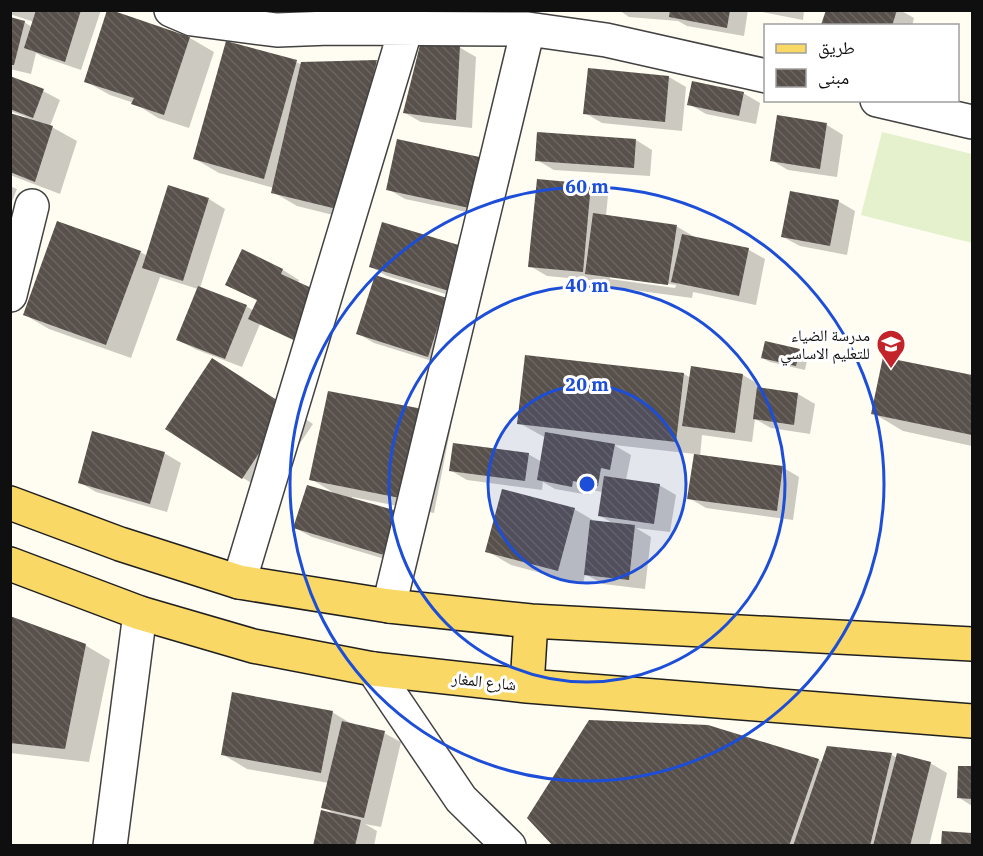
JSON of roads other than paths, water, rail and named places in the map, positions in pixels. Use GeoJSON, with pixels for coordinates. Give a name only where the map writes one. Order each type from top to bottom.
{"type":"FeatureCollection","features":[{"type":"Feature","properties":{"kind":"main road"},"geometry":{"type":"LineString","coordinates":[[10,504],[120,544],[239,582],[390,606],[531,621],[972,644]]}},
{"type":"Feature","properties":{"kind":"main road","name":"شارع المغار"},"geometry":{"type":"LineString","coordinates":[[10,564],[140,613],[253,646],[373,669],[527,686],[972,721]]}},
{"type":"Feature","properties":{"kind":"main road"},"geometry":{"type":"LineString","coordinates":[[527,686],[531,621]]}},
{"type":"Feature","properties":{"kind":"street"},"geometry":{"type":"LineString","coordinates":[[171,10],[192,19],[277,30],[528,29],[604,25],[764,76]]}},
{"type":"Feature","properties":{"kind":"street"},"geometry":{"type":"LineString","coordinates":[[239,582],[406,28]]}},
{"type":"Feature","properties":{"kind":"street"},"geometry":{"type":"LineString","coordinates":[[390,606],[528,29]]}},
{"type":"Feature","properties":{"kind":"street"},"geometry":{"type":"LineString","coordinates":[[886,102],[972,122]]}},
{"type":"Feature","properties":{"kind":"street"},"geometry":{"type":"LineString","coordinates":[[10,295],[32,206]]}},
{"type":"Feature","properties":{"kind":"street"},"geometry":{"type":"LineString","coordinates":[[110,846],[140,613]]}},
{"type":"Feature","properties":{"kind":"street"},"geometry":{"type":"LineString","coordinates":[[373,669],[461,799],[509,846]]}},
{"type":"Feature","properties":{"kind":"place","name":"مدرسة الضياء للتعليم الاساسي"},"geometry":{"type":"Point","coordinates":[891,370]}}]}
